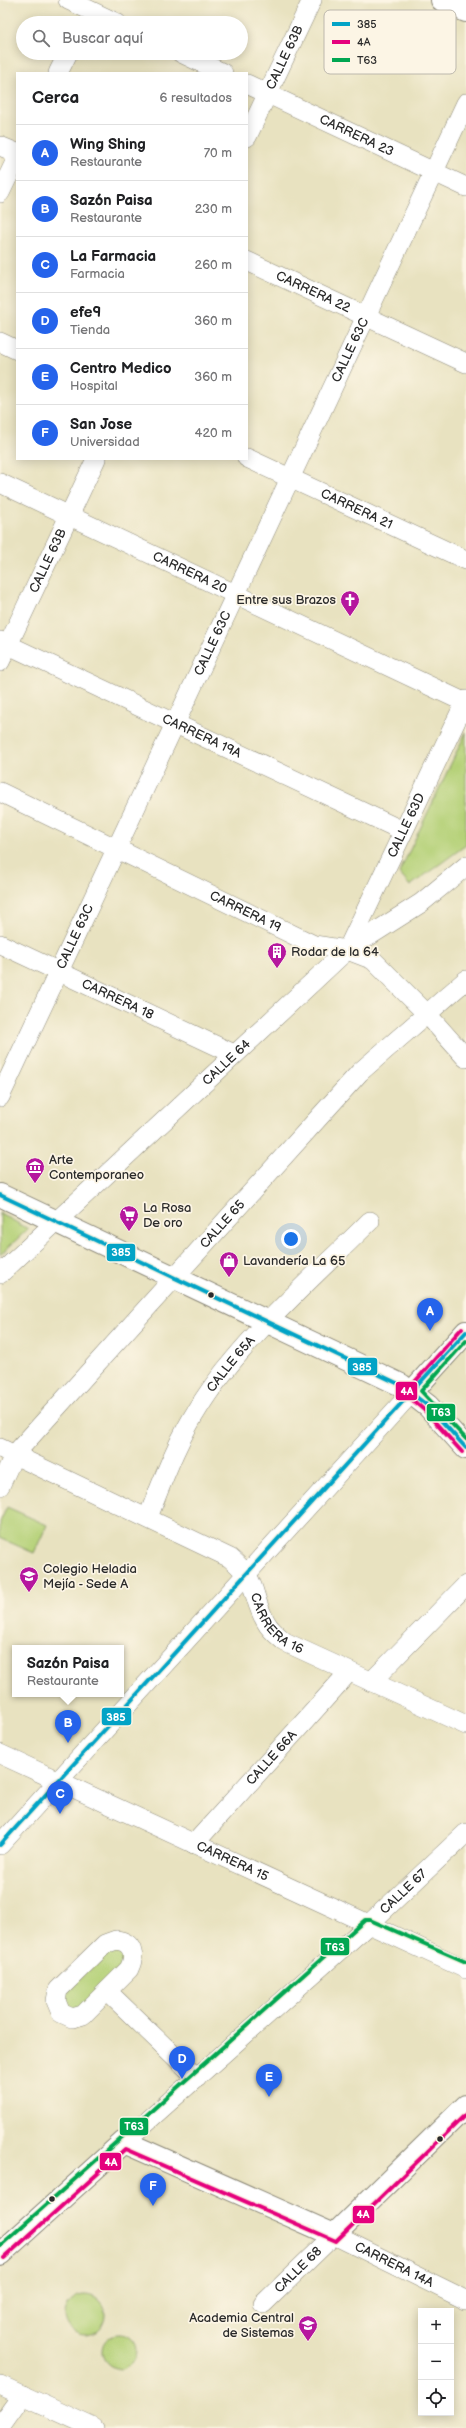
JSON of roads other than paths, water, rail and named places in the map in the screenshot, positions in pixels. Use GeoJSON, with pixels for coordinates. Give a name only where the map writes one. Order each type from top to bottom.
{"type":"FeatureCollection","features":[{"type":"Feature","properties":{"kind":"main road"},"geometry":{"type":"LineString","coordinates":[[442,0],[466,11]]}},
{"type":"Feature","properties":{"kind":"main road"},"geometry":{"type":"LineString","coordinates":[[0,1195],[401,1385],[412,1392],[428,1406],[466,1448]]}},
{"type":"Feature","properties":{"kind":"main road"},"geometry":{"type":"LineString","coordinates":[[412,1392],[466,1332]]}},
{"type":"Feature","properties":{"kind":"main road"},"geometry":{"type":"LineString","coordinates":[[334,2235],[466,2106]]}},
{"type":"Feature","properties":{"kind":"main road","name":"CARRERA 14A"},"geometry":{"type":"LineString","coordinates":[[124,2142],[334,2235]]}},
{"type":"Feature","properties":{"kind":"main road","name":"CALLE 67"},"geometry":{"type":"LineString","coordinates":[[0,2254],[124,2142]]}},
{"type":"Feature","properties":{"kind":"street"},"geometry":{"type":"LineString","coordinates":[[68,0],[100,16]]}},
{"type":"Feature","properties":{"kind":"street","name":"CALLE 63B"},"geometry":{"type":"LineString","coordinates":[[248,135],[312,0]]}},
{"type":"Feature","properties":{"kind":"street"},"geometry":{"type":"LineString","coordinates":[[58,72],[64,60]]}},
{"type":"Feature","properties":{"kind":"street"},"geometry":{"type":"LineString","coordinates":[[195,60],[221,72]]}},
{"type":"Feature","properties":{"kind":"street","name":"CARRERA 23"},"geometry":{"type":"LineString","coordinates":[[248,84],[466,187]]}},
{"type":"Feature","properties":{"kind":"street","name":"CALLE 63C"},"geometry":{"type":"LineString","coordinates":[[0,1098],[466,103]]}},
{"type":"Feature","properties":{"kind":"street"},"geometry":{"type":"LineString","coordinates":[[0,146],[16,154]]}},
{"type":"Feature","properties":{"kind":"street"},"geometry":{"type":"LineString","coordinates":[[0,193],[16,160]]}},
{"type":"Feature","properties":{"kind":"street","name":"CARRERA 22"},"geometry":{"type":"LineString","coordinates":[[248,261],[466,363]]}},
{"type":"Feature","properties":{"kind":"street"},"geometry":{"type":"LineString","coordinates":[[0,342],[16,350]]}},
{"type":"Feature","properties":{"kind":"street","name":"CARRERA 21"},"geometry":{"type":"LineString","coordinates":[[248,458],[466,560]]}},
{"type":"Feature","properties":{"kind":"street","name":"CALLE 63B"},"geometry":{"type":"LineString","coordinates":[[0,662],[4,643],[96,460]]}},
{"type":"Feature","properties":{"kind":"street","name":"CARRERA 20"},"geometry":{"type":"LineString","coordinates":[[0,483],[466,702]]}},
{"type":"Feature","properties":{"kind":"street","name":"CARRERA 19A"},"geometry":{"type":"LineString","coordinates":[[4,643],[404,831]]}},
{"type":"Feature","properties":{"kind":"street","name":"CALLE 63D"},"geometry":{"type":"LineString","coordinates":[[347,950],[466,702]]}},
{"type":"Feature","properties":{"kind":"street","name":"CARRERA 19"},"geometry":{"type":"LineString","coordinates":[[0,792],[118,848],[314,945],[347,950],[373,960],[426,1013],[466,1058]]}},
{"type":"Feature","properties":{"kind":"street","name":"CALLE 64"},"geometry":{"type":"LineString","coordinates":[[0,1274],[347,950],[421,903],[466,866]]}},
{"type":"Feature","properties":{"kind":"street","name":"CARRERA 18"},"geometry":{"type":"LineString","coordinates":[[0,944],[234,1054]]}},
{"type":"Feature","properties":{"kind":"street","name":"CALLE 65"},"geometry":{"type":"LineString","coordinates":[[0,1486],[7,1451],[174,1278],[360,1072],[426,1013],[466,980]]}},
{"type":"Feature","properties":{"kind":"street","name":"CALLE 65A"},"geometry":{"type":"LineString","coordinates":[[148,1517],[170,1463],[199,1407],[237,1356],[370,1221]]}},
{"type":"Feature","properties":{"kind":"street"},"geometry":{"type":"LineString","coordinates":[[0,1845],[412,1392]]}},
{"type":"Feature","properties":{"kind":"street","name":"CARRERA 16"},"geometry":{"type":"LineString","coordinates":[[7,1451],[148,1517],[230,1558],[247,1574],[254,1587],[265,1621],[274,1633],[285,1642],[466,1725]]}},
{"type":"Feature","properties":{"kind":"street"},"geometry":{"type":"LineString","coordinates":[[371,1682],[466,1585]]}},
{"type":"Feature","properties":{"kind":"street","name":"CALLE 66A"},"geometry":{"type":"LineString","coordinates":[[194,1844],[349,1672]]}},
{"type":"Feature","properties":{"kind":"street","name":"CARRERA 15"},"geometry":{"type":"LineString","coordinates":[[0,1754],[466,1969]]}},
{"type":"Feature","properties":{"kind":"street","name":"CALLE 67"},"geometry":{"type":"LineString","coordinates":[[124,2142],[368,1925],[466,1833]]}},
{"type":"Feature","properties":{"kind":"street"},"geometry":{"type":"LineString","coordinates":[[107,1990],[197,2078]]}},
{"type":"Feature","properties":{"kind":"street","name":"CARRERA 14A"},"geometry":{"type":"LineString","coordinates":[[334,2235],[466,2300]]}},
{"type":"Feature","properties":{"kind":"street","name":"CALLE 68"},"geometry":{"type":"LineString","coordinates":[[263,2304],[334,2235]]}},
{"type":"Feature","properties":{"kind":"street"},"geometry":{"type":"LineString","coordinates":[[0,2385],[94,2428]]}},
{"type":"Feature","properties":{"kind":"street"},"geometry":{"type":"LineString","coordinates":[[0,2427],[23,2395]]}},
{"type":"Feature","properties":{"kind":"place","name":"Entre sus Brazos"},"geometry":{"type":"Point","coordinates":[350,617]}},
{"type":"Feature","properties":{"kind":"place","name":"Rodar de la 64"},"geometry":{"type":"Point","coordinates":[277,969]}},
{"type":"Feature","properties":{"kind":"place","name":"Arte Contemporaneo"},"geometry":{"type":"Point","coordinates":[35,1184]}},
{"type":"Feature","properties":{"kind":"place","name":"La Rosa De oro"},"geometry":{"type":"Point","coordinates":[129,1232]}},
{"type":"Feature","properties":{"kind":"place","name":"Lavandería La 65"},"geometry":{"type":"Point","coordinates":[229,1278]}},
{"type":"Feature","properties":{"kind":"place","name":"Wing Shing"},"geometry":{"type":"Point","coordinates":[430,1331]}},
{"type":"Feature","properties":{"kind":"place","name":"Colegio Heladia Mejía - Sede A"},"geometry":{"type":"Point","coordinates":[29,1593]}},
{"type":"Feature","properties":{"kind":"place","name":"Sazón Paisa"},"geometry":{"type":"Point","coordinates":[68,1743]}},
{"type":"Feature","properties":{"kind":"place","name":"La Farmacia"},"geometry":{"type":"Point","coordinates":[60,1814]}},
{"type":"Feature","properties":{"kind":"place","name":"efe9"},"geometry":{"type":"Point","coordinates":[182,2079]}},
{"type":"Feature","properties":{"kind":"place","name":"Centro Medico"},"geometry":{"type":"Point","coordinates":[269,2097]}},
{"type":"Feature","properties":{"kind":"place","name":"San Jose"},"geometry":{"type":"Point","coordinates":[153,2206]}},
{"type":"Feature","properties":{"kind":"place","name":"Academia Central de Sistemas"},"geometry":{"type":"Point","coordinates":[308,2342]}}]}
